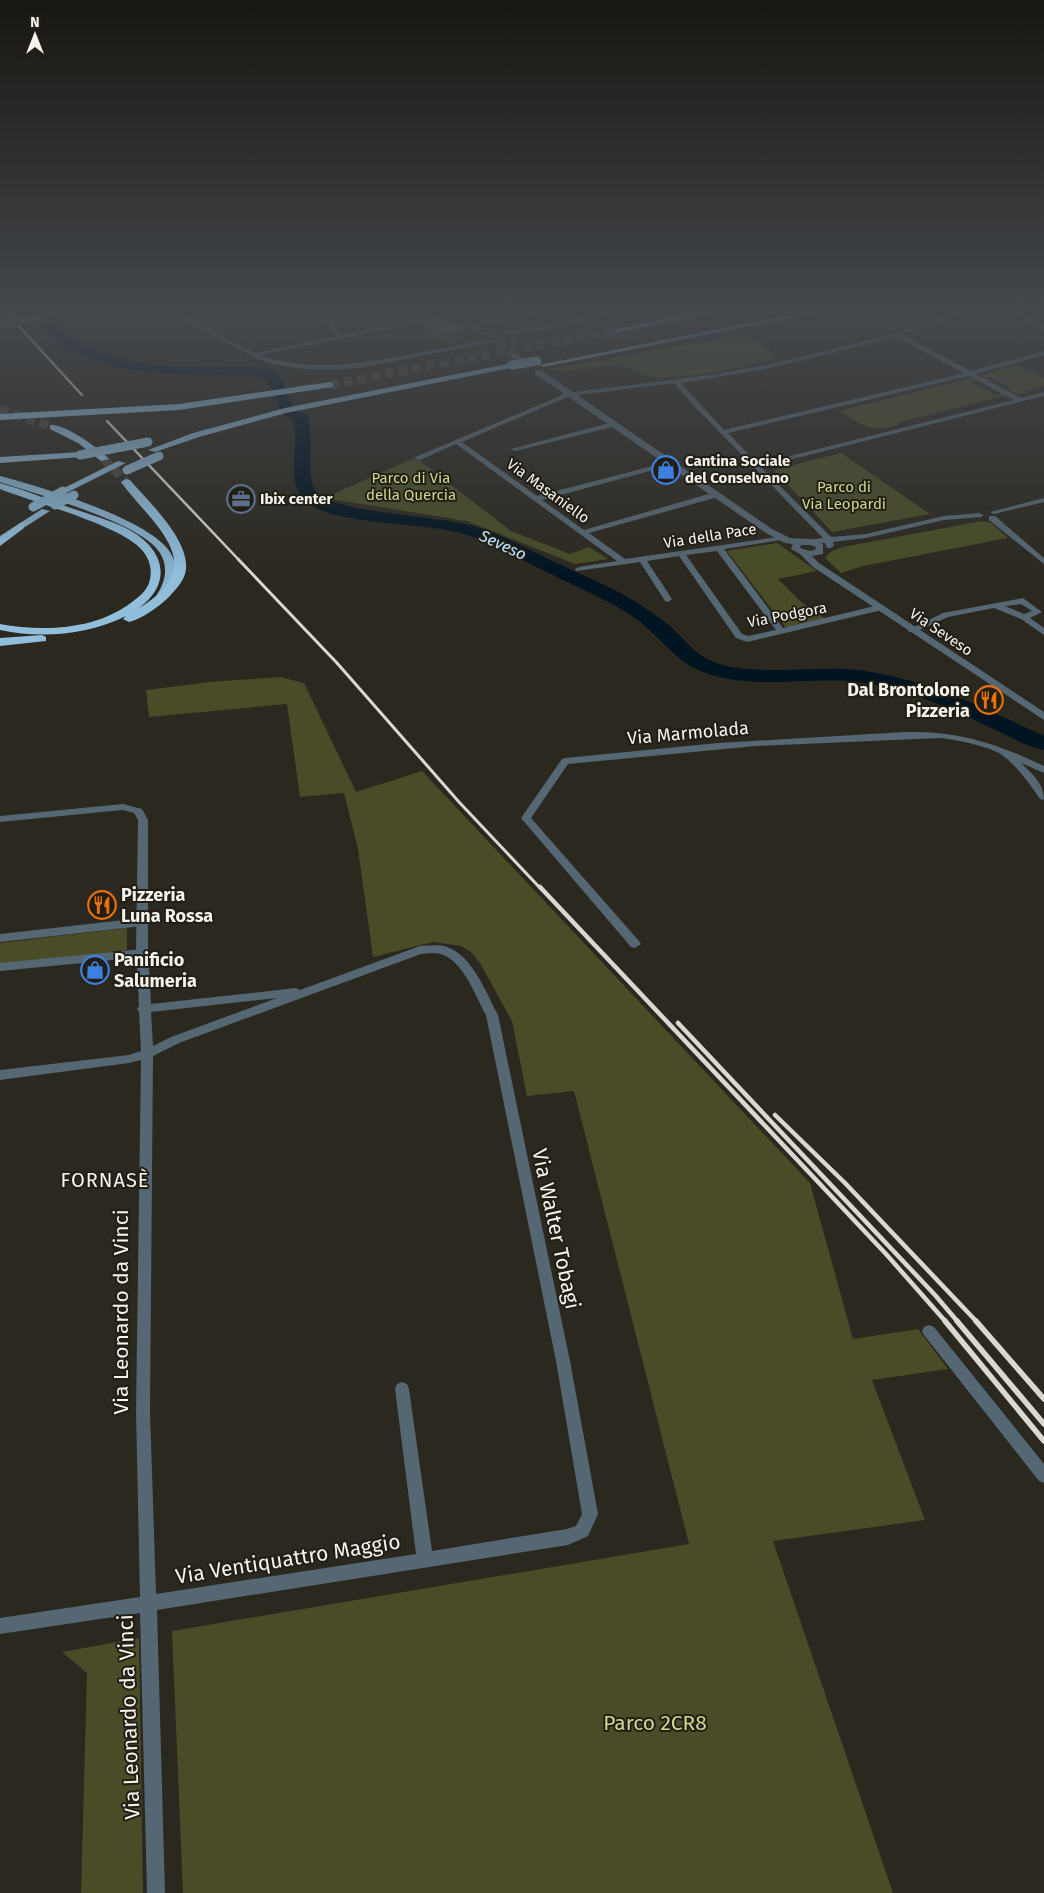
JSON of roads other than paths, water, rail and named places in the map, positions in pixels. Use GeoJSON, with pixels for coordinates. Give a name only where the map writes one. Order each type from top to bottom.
{"type":"FeatureCollection","features":[{"type":"Feature","properties":{"kind":"highway"},"geometry":{"type":"LineString","coordinates":[[0,409],[188,398]]}},
{"type":"Feature","properties":{"kind":"highway"},"geometry":{"type":"LineString","coordinates":[[0,416],[129,411],[218,398]]}},
{"type":"Feature","properties":{"kind":"highway"},"geometry":{"type":"LineString","coordinates":[[0,541],[20,526],[153,449],[248,420],[355,398]]}},
{"type":"Feature","properties":{"kind":"highway"},"geometry":{"type":"LineString","coordinates":[[0,460],[153,449],[220,435],[278,415]]}},
{"type":"Feature","properties":{"kind":"highway"},"geometry":{"type":"LineString","coordinates":[[53,427],[81,441],[104,459]]}},
{"type":"Feature","properties":{"kind":"highway"},"geometry":{"type":"LineString","coordinates":[[0,528],[62,491],[124,467]]}},
{"type":"Feature","properties":{"kind":"highway"},"geometry":{"type":"LineString","coordinates":[[0,479],[106,516],[148,537],[161,547],[169,559],[171,568],[169,580],[152,607]]}},
{"type":"Feature","properties":{"kind":"highway"},"geometry":{"type":"LineString","coordinates":[[0,642],[62,637],[95,631],[125,621],[152,607],[170,592],[177,581],[182,567],[182,556],[170,535],[126,482]]}},
{"type":"Feature","properties":{"kind":"highway"},"geometry":{"type":"LineString","coordinates":[[0,486],[123,531],[139,540],[150,550],[157,561],[158,568],[157,580],[152,591],[139,603],[118,616],[93,624],[62,630],[32,631],[0,627]]}},
{"type":"Feature","properties":{"kind":"street"},"geometry":{"type":"LineString","coordinates":[[417,458],[559,398]]}},
{"type":"Feature","properties":{"kind":"street","name":"Via Seveso"},"geometry":{"type":"LineString","coordinates":[[575,398],[779,538],[803,544],[808,559],[1044,717]]}},
{"type":"Feature","properties":{"kind":"street"},"geometry":{"type":"LineString","coordinates":[[691,398],[829,543]]}},
{"type":"Feature","properties":{"kind":"street"},"geometry":{"type":"LineString","coordinates":[[724,432],[865,398]]}},
{"type":"Feature","properties":{"kind":"street"},"geometry":{"type":"LineString","coordinates":[[757,466],[1022,398]]}},
{"type":"Feature","properties":{"kind":"street"},"geometry":{"type":"LineString","coordinates":[[515,449],[613,424]]}},
{"type":"Feature","properties":{"kind":"street","name":"Via Masaniello"},"geometry":{"type":"LineString","coordinates":[[456,441],[625,564]]}},
{"type":"Feature","properties":{"kind":"street"},"geometry":{"type":"LineString","coordinates":[[536,500],[669,463]]}},
{"type":"Feature","properties":{"kind":"street"},"geometry":{"type":"LineString","coordinates":[[582,533],[715,495]]}},
{"type":"Feature","properties":{"kind":"street"},"geometry":{"type":"LineString","coordinates":[[993,515],[1044,500]]}},
{"type":"Feature","properties":{"kind":"street"},"geometry":{"type":"LineString","coordinates":[[803,544],[829,543],[944,518],[979,515],[978,512],[982,510],[993,515],[1044,562]]}},
{"type":"Feature","properties":{"kind":"street","name":"Via della Pace"},"geometry":{"type":"LineString","coordinates":[[579,569],[625,564],[779,538]]}},
{"type":"Feature","properties":{"kind":"street"},"geometry":{"type":"LineString","coordinates":[[805,554],[820,552],[829,543]]}},
{"type":"Feature","properties":{"kind":"street"},"geometry":{"type":"LineString","coordinates":[[803,544],[820,546],[818,559],[823,568]]}},
{"type":"Feature","properties":{"kind":"street"},"geometry":{"type":"LineString","coordinates":[[720,549],[782,632]]}},
{"type":"Feature","properties":{"kind":"street","name":"Via Podgora"},"geometry":{"type":"LineString","coordinates":[[682,554],[739,636],[747,638],[782,632],[879,608]]}},
{"type":"Feature","properties":{"kind":"street","name":"Via della Pace"},"geometry":{"type":"LineString","coordinates":[[643,561],[668,599]]}},
{"type":"Feature","properties":{"kind":"street"},"geometry":{"type":"LineString","coordinates":[[912,630],[946,615],[1023,601],[1038,612],[1024,617]]}},
{"type":"Feature","properties":{"kind":"street"},"geometry":{"type":"LineString","coordinates":[[995,605],[1024,617],[1044,632]]}},
{"type":"Feature","properties":{"kind":"street","name":"Via Marmolada"},"geometry":{"type":"LineString","coordinates":[[635,944],[526,818],[565,761],[639,752],[708,747],[848,738],[922,736],[961,738],[1005,753],[1044,770]]}},
{"type":"Feature","properties":{"kind":"street"},"geometry":{"type":"LineString","coordinates":[[1005,753],[1031,778],[1044,797]]}},
{"type":"Feature","properties":{"kind":"street","name":"Via Leonardo da Vinci"},"geometry":{"type":"LineString","coordinates":[[0,819],[123,807],[138,811],[143,820],[142,922],[147,1054],[142,1312],[156,1893]]}},
{"type":"Feature","properties":{"kind":"street"},"geometry":{"type":"LineString","coordinates":[[0,938],[142,922]]}},
{"type":"Feature","properties":{"kind":"street","name":"Via Walter Tobagi"},"geometry":{"type":"LineString","coordinates":[[313,990],[420,950],[445,950],[454,955],[464,966],[492,1015],[565,1370],[590,1514],[582,1530]]}},
{"type":"Feature","properties":{"kind":"street"},"geometry":{"type":"LineString","coordinates":[[0,967],[143,952]]}},
{"type":"Feature","properties":{"kind":"street"},"geometry":{"type":"LineString","coordinates":[[144,1009],[313,990]]}},
{"type":"Feature","properties":{"kind":"street"},"geometry":{"type":"LineString","coordinates":[[0,1075],[129,1059],[147,1054],[174,1040],[313,990]]}},
{"type":"Feature","properties":{"kind":"street"},"geometry":{"type":"LineString","coordinates":[[929,1331],[1044,1476]]}},
{"type":"Feature","properties":{"kind":"street"},"geometry":{"type":"LineString","coordinates":[[402,1389],[425,1560]]}},
{"type":"Feature","properties":{"kind":"street","name":"Via Ventiquattro Maggio"},"geometry":{"type":"LineString","coordinates":[[0,1626],[562,1538],[582,1530]]}},
{"type":"Feature","properties":{"kind":"waterway","name":"Seveso"},"geometry":{"type":"LineString","coordinates":[[283,398],[290,413],[300,417],[303,426],[303,470],[306,490],[311,497],[323,504],[362,514],[453,526],[493,539],[611,594],[659,627],[696,661],[717,670],[777,675],[855,676],[904,685],[952,702],[1044,744]]}},
{"type":"Feature","properties":{"kind":"tunnel"},"geometry":{"type":"LineString","coordinates":[[0,409],[53,427]]}},
{"type":"Feature","properties":{"kind":"tunnel"},"geometry":{"type":"LineString","coordinates":[[104,459],[126,482]]}},
{"type":"Feature","properties":{"kind":"railway"},"geometry":{"type":"LineString","coordinates":[[107,421],[239,560]]}},
{"type":"Feature","properties":{"kind":"railway"},"geometry":{"type":"LineString","coordinates":[[238,559],[337,663],[459,802],[541,889]]}},
{"type":"Feature","properties":{"kind":"railway"},"geometry":{"type":"LineString","coordinates":[[540,887],[886,1254],[946,1322]]}},
{"type":"Feature","properties":{"kind":"railway"},"geometry":{"type":"LineString","coordinates":[[678,1023],[935,1295],[958,1322]]}},
{"type":"Feature","properties":{"kind":"railway"},"geometry":{"type":"LineString","coordinates":[[775,1115],[845,1183],[977,1322]]}},
{"type":"Feature","properties":{"kind":"railway"},"geometry":{"type":"LineString","coordinates":[[945,1321],[1044,1441]]}},
{"type":"Feature","properties":{"kind":"railway"},"geometry":{"type":"LineString","coordinates":[[957,1321],[1044,1424]]}},
{"type":"Feature","properties":{"kind":"railway"},"geometry":{"type":"LineString","coordinates":[[976,1321],[1044,1399]]}},
{"type":"Feature","properties":{"kind":"place","name":"Cantina Sociale del Conselvano"},"geometry":{"type":"Point","coordinates":[666,470]}},
{"type":"Feature","properties":{"kind":"place","name":"Ibix center"},"geometry":{"type":"Point","coordinates":[241,499]}},
{"type":"Feature","properties":{"kind":"place","name":"Dal Brontolone Pizzeria"},"geometry":{"type":"Point","coordinates":[989,700]}},
{"type":"Feature","properties":{"kind":"place","name":"Pizzeria Luna Rossa"},"geometry":{"type":"Point","coordinates":[102,905]}},
{"type":"Feature","properties":{"kind":"place","name":"Panificio Salumeria"},"geometry":{"type":"Point","coordinates":[95,970]}},
{"type":"Feature","properties":{"kind":"district","name":"FORNASÈ"},"geometry":{"type":"Point","coordinates":[105,1180]}},
{"type":"Feature","properties":{"kind":"park label","name":"Parco di Via della Quercia"},"geometry":{"type":"Point","coordinates":[411,486]}},
{"type":"Feature","properties":{"kind":"park label","name":"Parco di Via Leopardi"},"geometry":{"type":"Point","coordinates":[844,496]}},
{"type":"Feature","properties":{"kind":"park label","name":"Parco 2CR8"},"geometry":{"type":"Point","coordinates":[655,1723]}}]}
